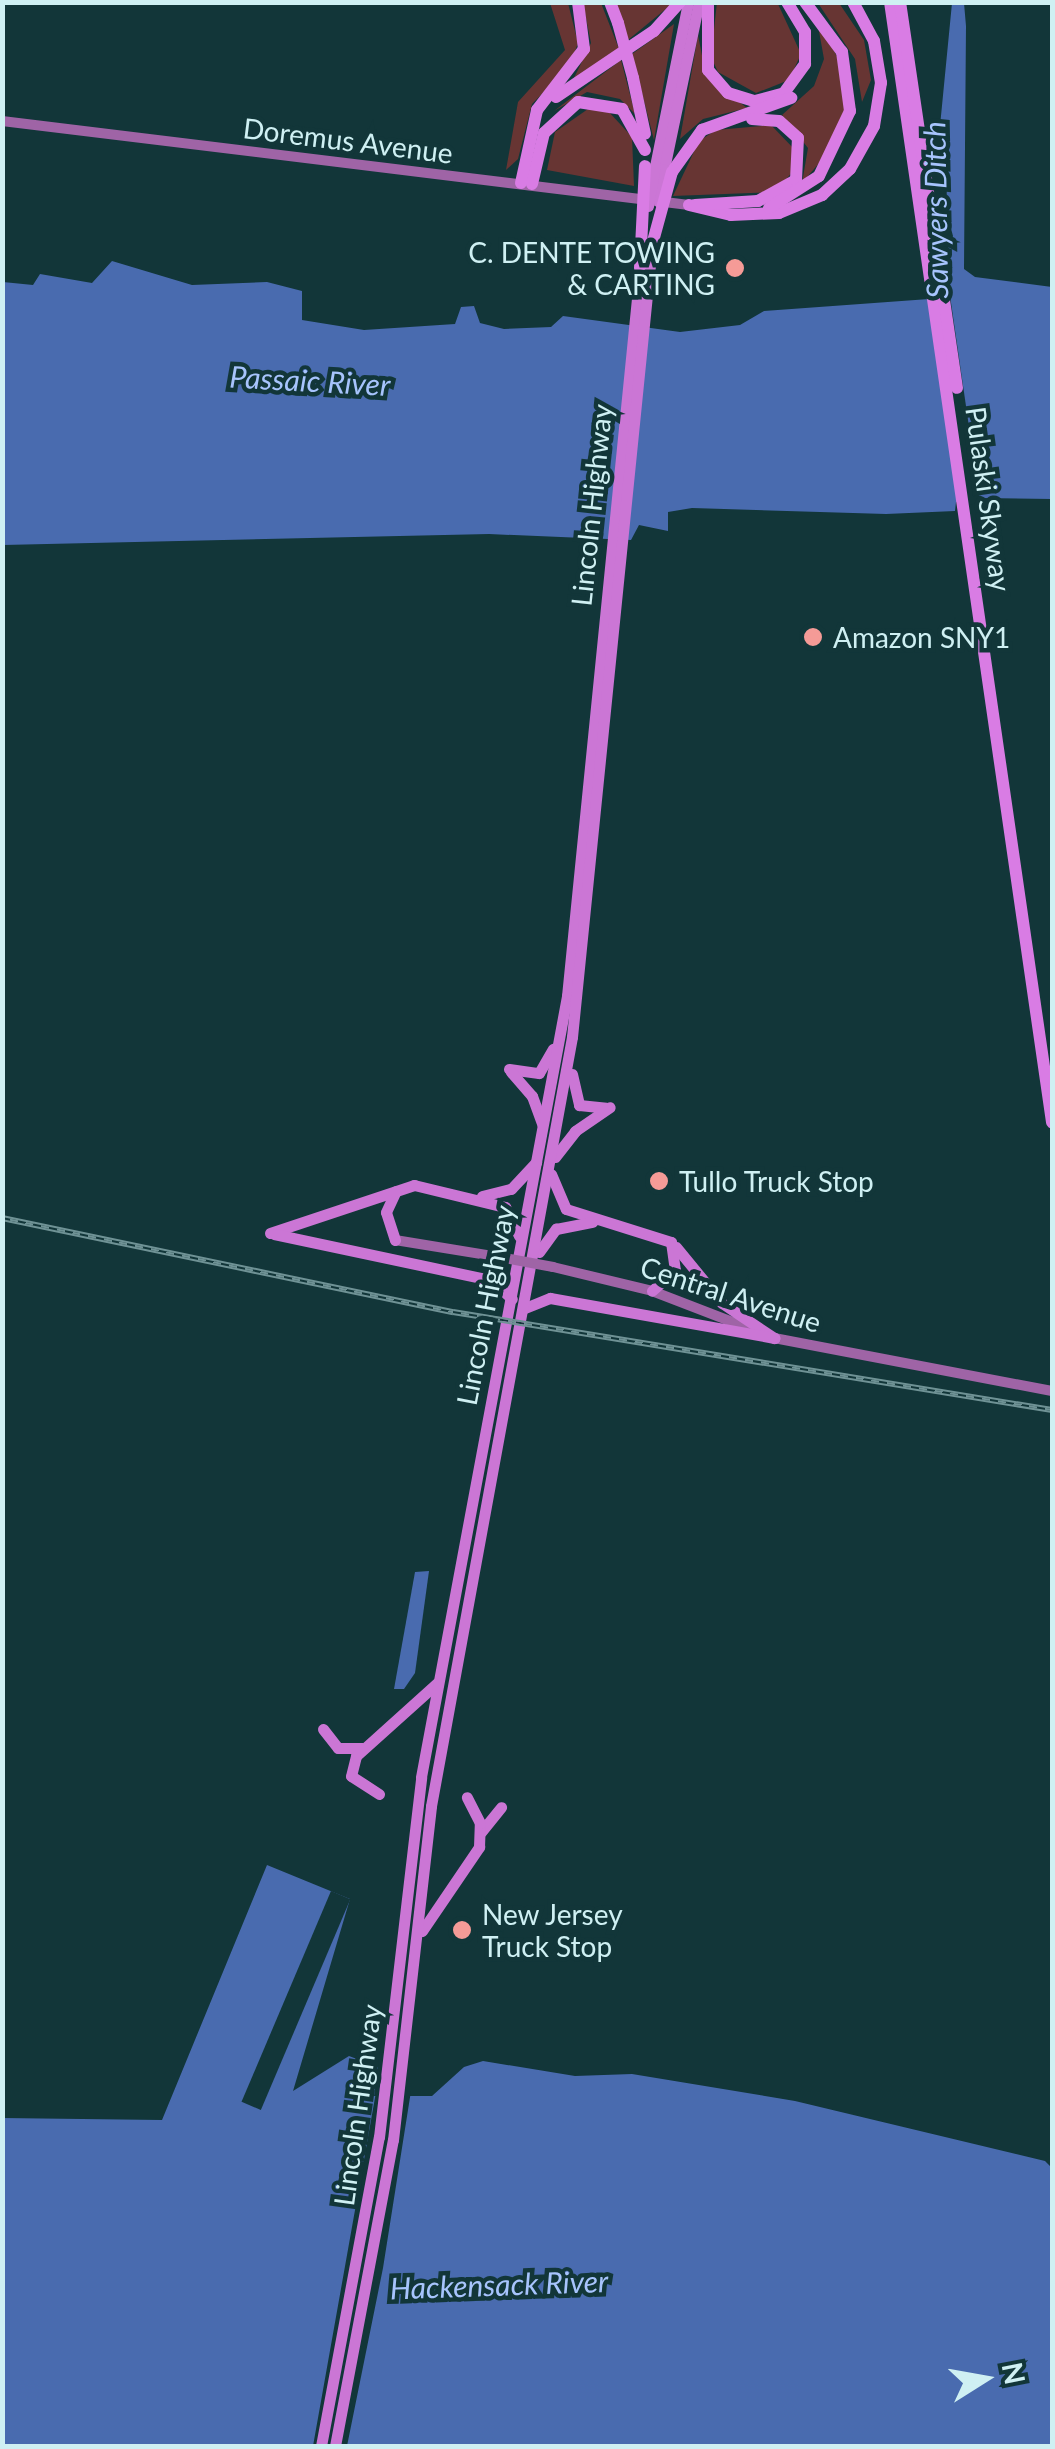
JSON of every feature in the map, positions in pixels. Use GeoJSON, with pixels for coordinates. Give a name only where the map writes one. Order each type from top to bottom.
{"type":"FeatureCollection","features":[{"type":"Feature","properties":{"kind":"highway"},"geometry":{"type":"LineString","coordinates":[[527,183],[531,126],[582,54],[578,2]]}},
{"type":"Feature","properties":{"kind":"highway"},"geometry":{"type":"LineString","coordinates":[[610,2],[634,78],[645,150]]}},
{"type":"Feature","properties":{"kind":"highway"},"geometry":{"type":"LineString","coordinates":[[531,126],[559,95],[654,31],[680,2]]}},
{"type":"Feature","properties":{"kind":"highway"},"geometry":{"type":"LineString","coordinates":[[640,268],[688,2]]}},
{"type":"Feature","properties":{"kind":"highway"},"geometry":{"type":"LineString","coordinates":[[652,246],[659,168],[699,2]]}},
{"type":"Feature","properties":{"kind":"highway"},"geometry":{"type":"LineString","coordinates":[[708,2],[708,70],[728,93],[760,101],[788,90],[805,64],[805,32],[788,2]]}},
{"type":"Feature","properties":{"kind":"highway"},"geometry":{"type":"LineString","coordinates":[[659,168],[693,137],[725,121],[780,105],[807,80],[815,37],[802,2]]}},
{"type":"Feature","properties":{"kind":"highway"},"geometry":{"type":"LineString","coordinates":[[738,216],[803,190],[845,133],[851,96],[845,60],[802,2]]}},
{"type":"Feature","properties":{"kind":"highway"},"geometry":{"type":"LineString","coordinates":[[689,206],[738,216],[814,199],[864,149],[880,74],[853,2]]}},
{"type":"Feature","properties":{"kind":"highway","name":"Pulaski Skyway"},"geometry":{"type":"LineString","coordinates":[[890,2],[1052,1122]]}},
{"type":"Feature","properties":{"kind":"highway","name":"Pulaski Skyway"},"geometry":{"type":"LineString","coordinates":[[900,2],[1052,1064]]}},
{"type":"Feature","properties":{"kind":"highway"},"geometry":{"type":"LineString","coordinates":[[527,183],[544,133],[578,102],[622,109],[659,168]]}},
{"type":"Feature","properties":{"kind":"highway"},"geometry":{"type":"LineString","coordinates":[[689,206],[765,200],[799,175],[800,144],[784,124],[725,121]]}},
{"type":"Feature","properties":{"kind":"highway","name":"Lincoln Highway"},"geometry":{"type":"LineString","coordinates":[[335,2446],[416,1946],[430,1806],[526,1308],[544,1162],[566,1034],[652,246]]}},
{"type":"Feature","properties":{"kind":"highway","name":"Lincoln Highway"},"geometry":{"type":"LineString","coordinates":[[584,891],[640,268]]}},
{"type":"Feature","properties":{"kind":"highway"},"geometry":{"type":"LineString","coordinates":[[544,1132],[535,1100],[509,1068],[539,1073],[566,1034]]}},
{"type":"Feature","properties":{"kind":"highway"},"geometry":{"type":"LineString","coordinates":[[478,1197],[514,1187],[574,1131],[610,1107],[576,1102],[566,1034]]}},
{"type":"Feature","properties":{"kind":"highway","name":"Lincoln Highway"},"geometry":{"type":"LineString","coordinates":[[321,2446],[398,2051],[413,1826],[521,1250],[544,1162],[544,1132],[566,1034]]}},
{"type":"Feature","properties":{"kind":"highway"},"geometry":{"type":"LineString","coordinates":[[544,1162],[562,1205],[600,1222],[656,1233],[674,1245],[716,1297],[774,1338]]}},
{"type":"Feature","properties":{"kind":"highway"},"geometry":{"type":"LineString","coordinates":[[512,1298],[491,1280],[270,1233],[414,1185],[478,1197],[512,1212],[521,1250]]}},
{"type":"Feature","properties":{"kind":"highway"},"geometry":{"type":"LineString","coordinates":[[395,1240],[386,1212],[396,1191]]}},
{"type":"Feature","properties":{"kind":"highway"},"geometry":{"type":"LineString","coordinates":[[530,1274],[552,1232],[600,1222]]}},
{"type":"Feature","properties":{"kind":"highway"},"geometry":{"type":"LineString","coordinates":[[652,1292],[674,1274],[674,1245]]}},
{"type":"Feature","properties":{"kind":"highway"},"geometry":{"type":"LineString","coordinates":[[526,1308],[550,1298],[774,1338]]}},
{"type":"Feature","properties":{"kind":"highway"},"geometry":{"type":"LineString","coordinates":[[378,1794],[351,1776],[362,1748],[418,1707],[439,1680]]}},
{"type":"Feature","properties":{"kind":"highway"},"geometry":{"type":"LineString","coordinates":[[324,1729],[338,1748],[362,1748]]}},
{"type":"Feature","properties":{"kind":"highway"},"geometry":{"type":"LineString","coordinates":[[466,1798],[481,1832]]}},
{"type":"Feature","properties":{"kind":"highway"},"geometry":{"type":"LineString","coordinates":[[416,1946],[430,1909],[474,1854],[481,1832],[500,1807]]}},
{"type":"Feature","properties":{"kind":"main road","name":"Doremus Avenue"},"geometry":{"type":"LineString","coordinates":[[2,120],[689,206]]}},
{"type":"Feature","properties":{"kind":"main road","name":"Central Avenue"},"geometry":{"type":"LineString","coordinates":[[395,1240],[553,1267],[652,1292],[774,1338],[1052,1392]]}},
{"type":"Feature","properties":{"kind":"shaded area"},"geometry":{"type":"Polygon","coordinates":[[[717,2],[778,4],[801,54],[789,80],[756,93],[718,72],[711,57],[717,2]]]}},
{"type":"Feature","properties":{"kind":"shaded area"},"geometry":{"type":"Polygon","coordinates":[[[550,3],[568,3],[578,43],[570,65],[532,104],[518,159],[506,170],[518,102],[565,50],[550,3]]]}},
{"type":"Feature","properties":{"kind":"shaded area"},"geometry":{"type":"Polygon","coordinates":[[[583,3],[601,3],[619,49],[572,82],[591,43],[583,3]]]}},
{"type":"Feature","properties":{"kind":"shaded area"},"geometry":{"type":"Polygon","coordinates":[[[614,3],[673,3],[628,40],[614,3]]]}},
{"type":"Feature","properties":{"kind":"shaded area"},"geometry":{"type":"Polygon","coordinates":[[[818,3],[839,3],[864,40],[871,80],[862,102],[855,59],[818,3]]]}},
{"type":"Feature","properties":{"kind":"shaded area"},"geometry":{"type":"Polygon","coordinates":[[[817,20],[844,69],[846,101],[838,141],[802,183],[808,148],[782,115],[814,86],[824,59],[817,20]]]}},
{"type":"Feature","properties":{"kind":"shaded area"},"geometry":{"type":"Polygon","coordinates":[[[674,24],[654,140],[632,54],[674,24]]]}},
{"type":"Feature","properties":{"kind":"shaded area"},"geometry":{"type":"Polygon","coordinates":[[[698,35],[706,76],[747,108],[703,119],[680,139],[698,35]]]}},
{"type":"Feature","properties":{"kind":"shaded area"},"geometry":{"type":"Polygon","coordinates":[[[621,60],[635,114],[620,99],[587,92],[554,111],[621,60]]]}},
{"type":"Feature","properties":{"kind":"shaded area"},"geometry":{"type":"Polygon","coordinates":[[[588,109],[609,112],[632,137],[634,186],[547,170],[555,132],[588,109]]]}},
{"type":"Feature","properties":{"kind":"shaded area"},"geometry":{"type":"Polygon","coordinates":[[[771,125],[797,152],[795,169],[775,192],[673,196],[699,141],[716,130],[771,125]]]}},
{"type":"Feature","properties":{"kind":"water","name":"Passaic River"},"geometry":{"type":"Polygon","coordinates":[[[952,3],[964,3],[966,26],[964,269],[975,277],[1052,287],[1052,499],[981,498],[956,502],[955,511],[886,514],[692,508],[668,512],[668,531],[639,525],[631,540],[489,534],[3,545],[3,282],[33,285],[40,274],[92,283],[112,261],[192,285],[267,282],[302,291],[302,320],[364,330],[455,324],[461,307],[474,306],[480,323],[504,329],[551,327],[563,316],[680,332],[740,325],[764,311],[929,299],[953,236],[946,210],[949,139],[940,126],[952,3]]]}},
{"type":"Feature","properties":{"kind":"water"},"geometry":{"type":"Polygon","coordinates":[[[429,1571],[415,1673],[404,1689],[394,1689],[415,1572],[429,1571]]]}},
{"type":"Feature","properties":{"kind":"water","name":"Hackensack River"},"geometry":{"type":"Polygon","coordinates":[[[267,1865],[350,1899],[293,2091],[349,2056],[378,2067],[374,2096],[432,2096],[464,2067],[483,2061],[575,2076],[632,2074],[795,2101],[1045,2161],[1052,2168],[1052,2446],[3,2446],[2,2118],[162,2120],[267,1865]]]}},
{"type":"Feature","properties":{"kind":"pier"},"geometry":{"type":"Polygon","coordinates":[[[943,247],[980,503],[959,506],[942,259],[943,247]]]}},
{"type":"Feature","properties":{"kind":"pier"},"geometry":{"type":"Polygon","coordinates":[[[331,1891],[350,1899],[261,2110],[242,2102],[331,1891]]]}},
{"type":"Feature","properties":{"kind":"pier"},"geometry":{"type":"Polygon","coordinates":[[[381,2064],[379,2091],[411,2091],[383,2268],[347,2446],[313,2446],[381,2064]]]}},
{"type":"Feature","properties":{"kind":"railway"},"geometry":{"type":"LineString","coordinates":[[2,1218],[453,1312],[1052,1410]]}},
{"type":"Feature","properties":{"kind":"place","name":"C. DENTE TOWING & CARTING"},"geometry":{"type":"Point","coordinates":[735,268]}},
{"type":"Feature","properties":{"kind":"place","name":"Amazon SNY1"},"geometry":{"type":"Point","coordinates":[813,637]}},
{"type":"Feature","properties":{"kind":"place","name":"Tullo Truck Stop"},"geometry":{"type":"Point","coordinates":[659,1181]}},
{"type":"Feature","properties":{"kind":"place","name":"New Jersey Truck Stop"},"geometry":{"type":"Point","coordinates":[462,1930]}},
{"type":"Feature","properties":{"kind":"water label","name":"Sawyers Ditch"},"geometry":{"type":"Point","coordinates":[935,210]}}]}
